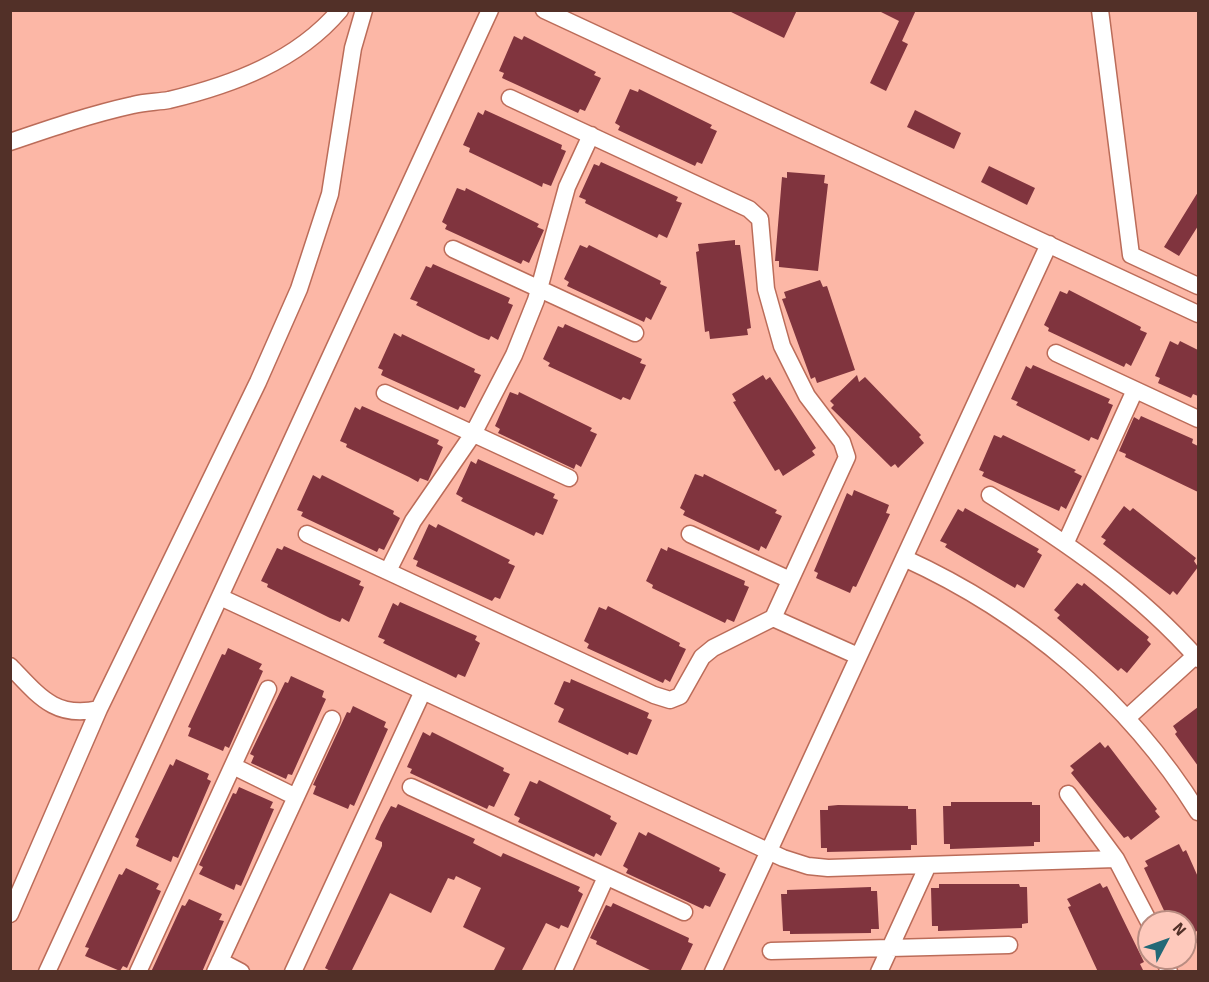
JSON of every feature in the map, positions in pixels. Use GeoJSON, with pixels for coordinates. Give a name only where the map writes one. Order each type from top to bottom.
{"type":"FeatureCollection","features":[{"type":"Feature","properties":{"kind":"street"},"geometry":{"type":"LineString","coordinates":[[10,142],[112,111],[167,100],[241,79],[317,35],[339,10]]}},
{"type":"Feature","properties":{"kind":"street"},"geometry":{"type":"LineString","coordinates":[[10,914],[99,709],[258,382],[299,289],[330,194],[353,48],[364,10]]}},
{"type":"Feature","properties":{"kind":"street"},"geometry":{"type":"LineString","coordinates":[[47,972],[490,10]]}},
{"type":"Feature","properties":{"kind":"street"},"geometry":{"type":"LineString","coordinates":[[544,10],[1198,314]]}},
{"type":"Feature","properties":{"kind":"street"},"geometry":{"type":"LineString","coordinates":[[1100,10],[1131,255],[1198,286]]}},
{"type":"Feature","properties":{"kind":"street"},"geometry":{"type":"LineString","coordinates":[[307,534],[654,695],[670,700],[680,696],[702,657],[713,648],[773,618],[846,458],[842,442],[807,396],[782,346],[766,289],[760,219],[749,209],[510,98]]}},
{"type":"Feature","properties":{"kind":"street"},"geometry":{"type":"LineString","coordinates":[[388,571],[413,521],[473,434],[514,355],[539,289],[567,187],[591,135]]}},
{"type":"Feature","properties":{"kind":"street"},"geometry":{"type":"LineString","coordinates":[[713,972],[1048,244]]}},
{"type":"Feature","properties":{"kind":"street"},"geometry":{"type":"LineString","coordinates":[[453,249],[635,333]]}},
{"type":"Feature","properties":{"kind":"street"},"geometry":{"type":"LineString","coordinates":[[1056,353],[1198,419]]}},
{"type":"Feature","properties":{"kind":"street"},"geometry":{"type":"LineString","coordinates":[[1066,542],[1135,390]]}},
{"type":"Feature","properties":{"kind":"street"},"geometry":{"type":"LineString","coordinates":[[385,393],[569,478]]}},
{"type":"Feature","properties":{"kind":"street"},"geometry":{"type":"LineString","coordinates":[[990,495],[1066,542],[1133,595],[1197,658],[1127,718]]}},
{"type":"Feature","properties":{"kind":"street"},"geometry":{"type":"LineString","coordinates":[[690,534],[790,580]]}},
{"type":"Feature","properties":{"kind":"street"},"geometry":{"type":"LineString","coordinates":[[904,558],[934,572],[1026,627],[1068,661],[1127,718],[1180,783],[1198,812]]}},
{"type":"Feature","properties":{"kind":"street"},"geometry":{"type":"LineString","coordinates":[[220,597],[808,866],[1116,859]]}},
{"type":"Feature","properties":{"kind":"street"},"geometry":{"type":"LineString","coordinates":[[773,618],[858,656]]}},
{"type":"Feature","properties":{"kind":"street"},"geometry":{"type":"LineString","coordinates":[[10,666],[45,701],[62,711],[79,714],[99,709]]}},
{"type":"Feature","properties":{"kind":"street"},"geometry":{"type":"LineString","coordinates":[[138,972],[268,689]]}},
{"type":"Feature","properties":{"kind":"street"},"geometry":{"type":"LineString","coordinates":[[293,972],[423,691]]}},
{"type":"Feature","properties":{"kind":"street"},"geometry":{"type":"LineString","coordinates":[[241,972],[218,966],[332,719]]}},
{"type":"Feature","properties":{"kind":"street"},"geometry":{"type":"LineString","coordinates":[[233,766],[296,797]]}},
{"type":"Feature","properties":{"kind":"street"},"geometry":{"type":"LineString","coordinates":[[411,787],[684,912]]}},
{"type":"Feature","properties":{"kind":"street"},"geometry":{"type":"LineString","coordinates":[[1068,794],[1116,859],[1143,910]]}},
{"type":"Feature","properties":{"kind":"street"},"geometry":{"type":"LineString","coordinates":[[879,972],[928,865]]}},
{"type":"Feature","properties":{"kind":"street"},"geometry":{"type":"LineString","coordinates":[[563,972],[606,877]]}},
{"type":"Feature","properties":{"kind":"street"},"geometry":{"type":"LineString","coordinates":[[771,951],[1009,945]]}},
{"type":"Feature","properties":{"kind":"building"},"geometry":{"type":"Polygon","coordinates":[[[727,10],[797,10],[784,38],[727,10]]]}},
{"type":"Feature","properties":{"kind":"building"},"geometry":{"type":"Polygon","coordinates":[[[877,10],[916,10],[902,41],[908,44],[886,91],[870,83],[899,21],[877,10]]]}},
{"type":"Feature","properties":{"kind":"building"},"geometry":{"type":"Polygon","coordinates":[[[514,36],[522,40],[524,36],[596,72],[594,75],[601,78],[585,111],[580,109],[578,113],[502,78],[504,73],[499,71],[514,36]]]}},
{"type":"Feature","properties":{"kind":"building"},"geometry":{"type":"Polygon","coordinates":[[[630,89],[638,92],[639,89],[712,125],[710,128],[717,131],[702,164],[697,162],[695,166],[618,130],[620,126],[615,123],[630,89]]]}},
{"type":"Feature","properties":{"kind":"building"},"geometry":{"type":"Polygon","coordinates":[[[485,110],[562,145],[561,149],[566,151],[551,186],[543,183],[542,187],[469,152],[470,148],[463,145],[478,112],[483,115],[485,110]]]}},
{"type":"Feature","properties":{"kind":"building"},"geometry":{"type":"Polygon","coordinates":[[[915,110],[961,133],[954,149],[907,127],[915,110]]]}},
{"type":"Feature","properties":{"kind":"building"},"geometry":{"type":"Polygon","coordinates":[[[601,162],[678,197],[676,201],[682,203],[667,238],[659,234],[657,238],[585,203],[586,200],[579,197],[594,164],[599,166],[601,162]]]}},
{"type":"Feature","properties":{"kind":"building"},"geometry":{"type":"Polygon","coordinates":[[[989,166],[1035,188],[1027,205],[981,182],[989,166]]]}},
{"type":"Feature","properties":{"kind":"building"},"geometry":{"type":"Polygon","coordinates":[[[787,172],[825,175],[824,183],[828,184],[818,271],[779,267],[779,261],[775,261],[782,177],[787,178],[787,172]]]}},
{"type":"Feature","properties":{"kind":"building"},"geometry":{"type":"Polygon","coordinates":[[[457,188],[465,191],[466,188],[539,224],[537,227],[544,230],[529,263],[523,260],[521,264],[445,229],[447,225],[442,222],[457,188]]]}},
{"type":"Feature","properties":{"kind":"building"},"geometry":{"type":"Polygon","coordinates":[[[1198,192],[1198,226],[1179,256],[1164,247],[1198,192]]]}},
{"type":"Feature","properties":{"kind":"building"},"geometry":{"type":"Polygon","coordinates":[[[735,240],[735,245],[740,245],[751,328],[747,329],[748,335],[710,339],[709,331],[705,332],[696,252],[699,251],[698,244],[735,240]]]}},
{"type":"Feature","properties":{"kind":"building"},"geometry":{"type":"Polygon","coordinates":[[[580,245],[587,248],[589,245],[661,281],[660,284],[667,287],[651,320],[646,317],[644,322],[567,286],[569,282],[564,279],[580,245]]]}},
{"type":"Feature","properties":{"kind":"building"},"geometry":{"type":"Polygon","coordinates":[[[433,264],[510,298],[508,303],[513,305],[498,340],[491,336],[489,340],[479,336],[416,305],[418,302],[410,299],[426,266],[431,268],[433,264]]]}},
{"type":"Feature","properties":{"kind":"building"},"geometry":{"type":"Polygon","coordinates":[[[820,280],[823,287],[827,286],[855,370],[817,383],[815,377],[811,379],[782,299],[786,298],[784,292],[820,280]]]}},
{"type":"Feature","properties":{"kind":"building"},"geometry":{"type":"Polygon","coordinates":[[[1069,290],[1141,327],[1140,330],[1147,333],[1131,366],[1126,363],[1124,367],[1048,331],[1049,328],[1044,325],[1060,291],[1067,294],[1069,290]]]}},
{"type":"Feature","properties":{"kind":"building"},"geometry":{"type":"Polygon","coordinates":[[[565,324],[642,359],[640,363],[646,365],[630,400],[623,397],[621,400],[548,366],[550,363],[543,359],[558,326],[563,328],[565,324]]]}},
{"type":"Feature","properties":{"kind":"building"},"geometry":{"type":"Polygon","coordinates":[[[394,333],[401,337],[402,334],[475,369],[474,372],[481,375],[465,408],[460,406],[458,410],[381,375],[383,370],[378,368],[394,333]]]}},
{"type":"Feature","properties":{"kind":"building"},"geometry":{"type":"Polygon","coordinates":[[[1170,341],[1178,345],[1180,341],[1198,350],[1198,396],[1193,394],[1191,398],[1158,383],[1160,378],[1155,376],[1170,341]]]}},
{"type":"Feature","properties":{"kind":"building"},"geometry":{"type":"Polygon","coordinates":[[[1033,365],[1110,399],[1108,403],[1113,405],[1098,440],[1091,437],[1089,441],[1016,405],[1018,402],[1011,399],[1026,366],[1031,369],[1033,365]]]}},
{"type":"Feature","properties":{"kind":"building"},"geometry":{"type":"Polygon","coordinates":[[[763,375],[766,380],[770,377],[816,448],[812,451],[815,455],[783,476],[779,469],[775,471],[733,402],[736,401],[732,394],[763,375]]]}},
{"type":"Feature","properties":{"kind":"building"},"geometry":{"type":"Polygon","coordinates":[[[857,375],[859,382],[865,377],[921,435],[919,437],[924,443],[898,468],[895,464],[891,467],[831,408],[834,405],[830,401],[857,375]]]}},
{"type":"Feature","properties":{"kind":"building"},"geometry":{"type":"Polygon","coordinates":[[[510,392],[518,395],[519,392],[592,428],[590,431],[597,434],[581,467],[576,464],[574,469],[498,433],[500,429],[495,426],[510,392]]]}},
{"type":"Feature","properties":{"kind":"building"},"geometry":{"type":"Polygon","coordinates":[[[362,406],[439,440],[437,444],[443,447],[428,481],[420,478],[418,482],[346,447],[347,444],[340,441],[355,407],[360,410],[362,406]]]}},
{"type":"Feature","properties":{"kind":"building"},"geometry":{"type":"Polygon","coordinates":[[[1141,416],[1193,439],[1192,443],[1198,446],[1198,492],[1125,457],[1126,454],[1119,451],[1134,417],[1139,420],[1141,416]]]}},
{"type":"Feature","properties":{"kind":"building"},"geometry":{"type":"Polygon","coordinates":[[[994,435],[1001,438],[1003,435],[1076,470],[1074,472],[1082,476],[1066,509],[1061,506],[1059,511],[982,476],[984,472],[979,470],[994,435]]]}},
{"type":"Feature","properties":{"kind":"building"},"geometry":{"type":"Polygon","coordinates":[[[478,459],[555,494],[553,498],[558,500],[543,535],[536,532],[534,536],[461,501],[463,498],[456,494],[471,461],[476,464],[478,459]]]}},
{"type":"Feature","properties":{"kind":"building"},"geometry":{"type":"Polygon","coordinates":[[[695,474],[703,477],[704,474],[777,510],[775,513],[782,516],[766,549],[761,546],[759,551],[683,515],[685,511],[680,508],[695,474]]]}},
{"type":"Feature","properties":{"kind":"building"},"geometry":{"type":"Polygon","coordinates":[[[313,475],[320,479],[322,475],[394,511],[393,514],[400,518],[384,550],[379,548],[377,552],[301,516],[303,512],[297,510],[313,475]]]}},
{"type":"Feature","properties":{"kind":"building"},"geometry":{"type":"Polygon","coordinates":[[[854,490],[889,505],[886,513],[890,514],[856,587],[853,586],[850,593],[816,578],[818,573],[814,571],[847,493],[852,496],[854,490]]]}},
{"type":"Feature","properties":{"kind":"building"},"geometry":{"type":"Polygon","coordinates":[[[1124,506],[1130,511],[1133,508],[1196,558],[1194,561],[1198,567],[1177,595],[1173,591],[1170,595],[1103,544],[1106,540],[1101,537],[1124,506]]]}},
{"type":"Feature","properties":{"kind":"building"},"geometry":{"type":"Polygon","coordinates":[[[965,508],[1039,549],[1037,552],[1042,555],[1024,588],[1017,584],[1015,588],[945,547],[947,544],[940,541],[958,509],[963,512],[965,508]]]}},
{"type":"Feature","properties":{"kind":"building"},"geometry":{"type":"Polygon","coordinates":[[[429,524],[436,528],[438,524],[510,560],[508,563],[515,566],[500,599],[495,597],[492,601],[416,566],[418,561],[413,559],[429,524]]]}},
{"type":"Feature","properties":{"kind":"building"},"geometry":{"type":"Polygon","coordinates":[[[284,546],[361,581],[359,585],[364,587],[349,622],[342,618],[340,622],[330,618],[267,587],[268,584],[261,581],[277,548],[282,550],[284,546]]]}},
{"type":"Feature","properties":{"kind":"building"},"geometry":{"type":"Polygon","coordinates":[[[668,547],[745,581],[744,585],[749,587],[734,622],[727,619],[725,623],[652,588],[653,585],[646,581],[661,548],[667,551],[668,547]]]}},
{"type":"Feature","properties":{"kind":"building"},"geometry":{"type":"Polygon","coordinates":[[[1077,583],[1082,586],[1084,583],[1149,637],[1147,640],[1151,644],[1127,673],[1121,668],[1118,671],[1057,618],[1060,615],[1054,610],[1077,583]]]}},
{"type":"Feature","properties":{"kind":"building"},"geometry":{"type":"Polygon","coordinates":[[[400,602],[477,636],[475,640],[480,643],[465,677],[458,674],[456,678],[383,643],[385,640],[378,637],[393,603],[398,606],[400,602]]]}},
{"type":"Feature","properties":{"kind":"building"},"geometry":{"type":"Polygon","coordinates":[[[608,606],[680,643],[679,646],[686,649],[670,682],[665,679],[663,683],[587,648],[589,644],[584,641],[599,607],[606,610],[608,606]]]}},
{"type":"Feature","properties":{"kind":"building"},"geometry":{"type":"Polygon","coordinates":[[[228,648],[262,664],[259,669],[263,671],[229,748],[225,746],[223,751],[188,736],[191,728],[188,727],[222,654],[225,655],[228,648]]]}},
{"type":"Feature","properties":{"kind":"building"},"geometry":{"type":"Polygon","coordinates":[[[291,676],[324,691],[322,697],[326,699],[292,775],[288,774],[286,779],[251,763],[254,756],[250,754],[285,682],[288,683],[291,676]]]}},
{"type":"Feature","properties":{"kind":"building"},"geometry":{"type":"Polygon","coordinates":[[[571,679],[649,713],[647,718],[652,720],[637,755],[629,752],[628,755],[558,722],[564,709],[554,704],[564,681],[570,683],[571,679]]]}},
{"type":"Feature","properties":{"kind":"building"},"geometry":{"type":"Polygon","coordinates":[[[353,706],[386,722],[384,727],[388,729],[354,806],[350,804],[348,809],[313,794],[316,786],[313,785],[347,712],[350,713],[353,706]]]}},
{"type":"Feature","properties":{"kind":"building"},"geometry":{"type":"Polygon","coordinates":[[[1198,707],[1198,766],[1175,734],[1177,732],[1173,726],[1198,707]]]}},
{"type":"Feature","properties":{"kind":"building"},"geometry":{"type":"Polygon","coordinates":[[[423,732],[430,736],[432,732],[504,768],[503,771],[510,774],[494,807],[489,805],[487,809],[410,773],[412,769],[407,767],[423,732]]]}},
{"type":"Feature","properties":{"kind":"building"},"geometry":{"type":"Polygon","coordinates":[[[1100,742],[1105,748],[1108,745],[1157,809],[1155,811],[1160,817],[1131,840],[1128,836],[1124,838],[1071,773],[1074,770],[1070,766],[1100,742]]]}},
{"type":"Feature","properties":{"kind":"building"},"geometry":{"type":"Polygon","coordinates":[[[176,759],[209,774],[207,779],[211,781],[178,858],[173,856],[171,862],[136,846],[139,839],[135,837],[170,764],[173,766],[176,759]]]}},
{"type":"Feature","properties":{"kind":"building"},"geometry":{"type":"Polygon","coordinates":[[[539,780],[611,816],[610,819],[617,823],[601,856],[596,853],[594,857],[518,822],[520,818],[514,815],[530,781],[537,784],[539,780]]]}},
{"type":"Feature","properties":{"kind":"building"},"geometry":{"type":"Polygon","coordinates":[[[239,787],[273,802],[270,808],[274,809],[241,886],[236,884],[234,890],[199,874],[203,867],[199,865],[233,793],[236,794],[239,787]]]}},
{"type":"Feature","properties":{"kind":"building"},"geometry":{"type":"Polygon","coordinates":[[[951,802],[1032,802],[1032,805],[1040,805],[1040,842],[1034,842],[1034,846],[950,849],[950,844],[944,844],[943,806],[951,806],[951,802]]]}},
{"type":"Feature","properties":{"kind":"building"},"geometry":{"type":"Polygon","coordinates":[[[398,804],[475,839],[473,843],[501,857],[503,853],[580,887],[578,891],[583,894],[568,928],[561,925],[559,929],[546,923],[521,972],[493,972],[505,948],[463,927],[481,888],[456,876],[454,880],[448,878],[431,913],[390,893],[351,972],[332,972],[325,968],[382,846],[382,842],[375,839],[381,825],[391,806],[396,808],[398,804]]]}},
{"type":"Feature","properties":{"kind":"building"},"geometry":{"type":"Polygon","coordinates":[[[828,806],[908,806],[908,809],[916,809],[917,845],[911,845],[911,850],[827,852],[827,848],[821,848],[820,810],[828,810],[828,806]]]}},
{"type":"Feature","properties":{"kind":"building"},"geometry":{"type":"Polygon","coordinates":[[[639,832],[646,836],[648,832],[720,868],[719,871],[726,874],[710,907],[705,905],[703,909],[626,873],[628,869],[623,866],[639,832]]]}},
{"type":"Feature","properties":{"kind":"building"},"geometry":{"type":"Polygon","coordinates":[[[1179,844],[1183,852],[1186,850],[1198,877],[1198,930],[1197,910],[1164,910],[1144,868],[1148,866],[1145,861],[1179,844]]]}},
{"type":"Feature","properties":{"kind":"building"},"geometry":{"type":"Polygon","coordinates":[[[126,868],[159,884],[156,889],[161,891],[127,968],[123,966],[120,971],[85,956],[89,948],[85,947],[119,874],[122,875],[126,868]]]}},
{"type":"Feature","properties":{"kind":"building"},"geometry":{"type":"Polygon","coordinates":[[[1100,883],[1103,888],[1107,886],[1137,948],[1137,970],[1144,972],[1098,972],[1068,907],[1071,906],[1067,899],[1100,883]]]}},
{"type":"Feature","properties":{"kind":"building"},"geometry":{"type":"Polygon","coordinates":[[[939,884],[1019,884],[1020,887],[1027,887],[1028,923],[1022,924],[1022,928],[938,931],[938,926],[932,926],[931,888],[939,888],[939,884]]]}},
{"type":"Feature","properties":{"kind":"building"},"geometry":{"type":"Polygon","coordinates":[[[871,887],[871,891],[877,891],[879,929],[871,929],[871,933],[790,934],[790,931],[783,931],[781,894],[787,894],[787,890],[871,887]]]}},
{"type":"Feature","properties":{"kind":"building"},"geometry":{"type":"Polygon","coordinates":[[[189,899],[222,914],[219,920],[224,921],[202,972],[151,972],[182,905],[185,906],[189,899]]]}},
{"type":"Feature","properties":{"kind":"building"},"geometry":{"type":"Polygon","coordinates":[[[613,903],[689,938],[688,942],[693,944],[680,972],[654,972],[596,944],[597,941],[590,938],[606,905],[611,907],[613,903]]]}}]}
